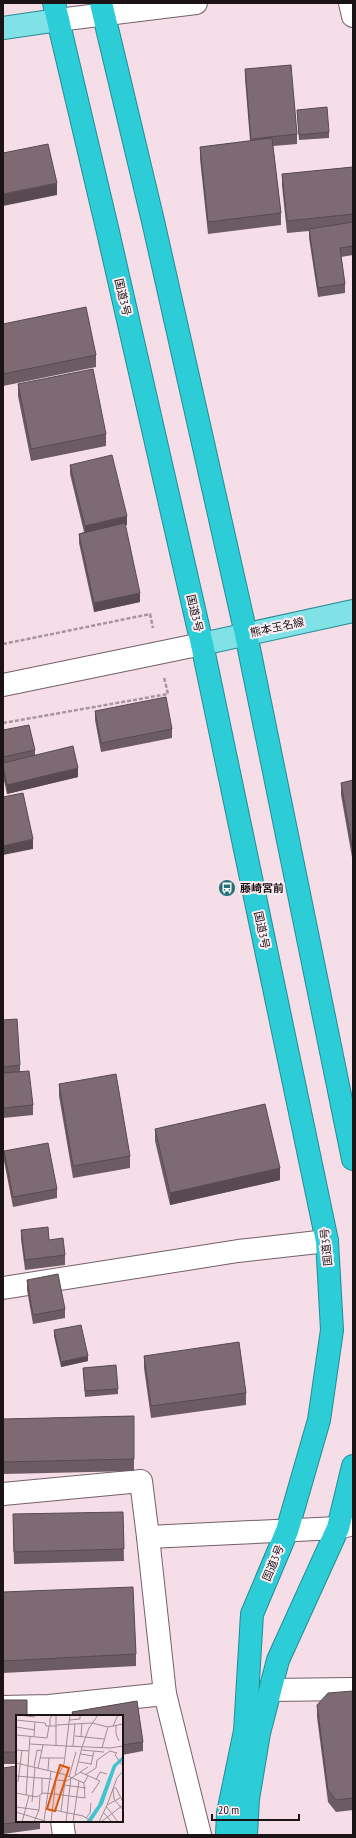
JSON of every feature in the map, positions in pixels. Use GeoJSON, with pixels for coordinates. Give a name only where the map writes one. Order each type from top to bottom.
{"type":"FeatureCollection","features":[{"type":"Feature","properties":{"kind":"highway"},"geometry":{"type":"LineString","coordinates":[[103,9],[246,634],[353,1158]]}},
{"type":"Feature","properties":{"kind":"highway","name":"国道3号"},"geometry":{"type":"LineString","coordinates":[[56,12],[202,644],[327,1241],[332,1330],[319,1420],[286,1531],[252,1614],[245,1731],[228,1813],[227,1835]]}},
{"type":"Feature","properties":{"kind":"highway"},"geometry":{"type":"LineString","coordinates":[[246,1835],[248,1799],[259,1734],[278,1660],[345,1526],[353,1466]]}},
{"type":"Feature","properties":{"kind":"main road"},"geometry":{"type":"LineString","coordinates":[[3,28],[56,12]]}},
{"type":"Feature","properties":{"kind":"main road","name":"熊本玉名線"},"geometry":{"type":"LineString","coordinates":[[202,644],[353,611]]}},
{"type":"Feature","properties":{"kind":"street"},"geometry":{"type":"LineString","coordinates":[[56,12],[196,3]]}},
{"type":"Feature","properties":{"kind":"street"},"geometry":{"type":"LineString","coordinates":[[350,3],[353,16]]}},
{"type":"Feature","properties":{"kind":"street"},"geometry":{"type":"LineString","coordinates":[[3,685],[202,644]]}},
{"type":"Feature","properties":{"kind":"street"},"geometry":{"type":"LineString","coordinates":[[3,1288],[238,1251],[327,1241]]}},
{"type":"Feature","properties":{"kind":"street"},"geometry":{"type":"LineString","coordinates":[[3,1494],[141,1481],[165,1694],[200,1835]]}},
{"type":"Feature","properties":{"kind":"street"},"geometry":{"type":"LineString","coordinates":[[148,1537],[286,1531],[345,1526]]}},
{"type":"Feature","properties":{"kind":"street"},"geometry":{"type":"LineString","coordinates":[[271,1690],[353,1689]]}},
{"type":"Feature","properties":{"kind":"street"},"geometry":{"type":"LineString","coordinates":[[3,1707],[49,1711],[165,1694]]}},
{"type":"Feature","properties":{"kind":"street"},"geometry":{"type":"LineString","coordinates":[[62,1822],[64,1835]]}},
{"type":"Feature","properties":{"kind":"building"},"geometry":{"type":"Polygon","coordinates":[[[291,65],[297,134],[251,139],[245,69],[291,65]]]}},
{"type":"Feature","properties":{"kind":"building"},"geometry":{"type":"Polygon","coordinates":[[[327,107],[329,132],[299,135],[297,110],[327,107]]]}},
{"type":"Feature","properties":{"kind":"building"},"geometry":{"type":"Polygon","coordinates":[[[272,138],[281,213],[208,222],[200,147],[272,138]]]}},
{"type":"Feature","properties":{"kind":"building"},"geometry":{"type":"Polygon","coordinates":[[[48,144],[57,183],[3,194],[3,153],[48,144]]]}},
{"type":"Feature","properties":{"kind":"building"},"geometry":{"type":"Polygon","coordinates":[[[353,167],[353,214],[287,221],[282,174],[353,167]]]}},
{"type":"Feature","properties":{"kind":"building"},"geometry":{"type":"Polygon","coordinates":[[[353,222],[353,246],[340,248],[345,284],[318,288],[309,229],[353,222]]]}},
{"type":"Feature","properties":{"kind":"building"},"geometry":{"type":"Polygon","coordinates":[[[86,307],[96,355],[3,374],[3,324],[86,307]]]}},
{"type":"Feature","properties":{"kind":"building"},"geometry":{"type":"Polygon","coordinates":[[[93,369],[106,434],[31,449],[18,384],[93,369]]]}},
{"type":"Feature","properties":{"kind":"building"},"geometry":{"type":"Polygon","coordinates":[[[112,455],[127,516],[85,526],[70,465],[112,455]]]}},
{"type":"Feature","properties":{"kind":"building"},"geometry":{"type":"Polygon","coordinates":[[[125,523],[140,593],[94,603],[79,534],[125,523]]]}},
{"type":"Feature","properties":{"kind":"building"},"geometry":{"type":"Polygon","coordinates":[[[166,697],[172,729],[101,743],[95,711],[166,697]]]}},
{"type":"Feature","properties":{"kind":"building"},"geometry":{"type":"Polygon","coordinates":[[[29,725],[35,750],[3,757],[3,730],[29,725]]]}},
{"type":"Feature","properties":{"kind":"building"},"geometry":{"type":"Polygon","coordinates":[[[73,746],[78,768],[7,785],[3,763],[73,746]]]}},
{"type":"Feature","properties":{"kind":"building"},"geometry":{"type":"Polygon","coordinates":[[[353,780],[353,851],[341,783],[353,780]]]}},
{"type":"Feature","properties":{"kind":"building"},"geometry":{"type":"Polygon","coordinates":[[[23,793],[33,839],[3,846],[3,797],[23,793]]]}},
{"type":"Feature","properties":{"kind":"building"},"geometry":{"type":"Polygon","coordinates":[[[17,1019],[20,1065],[3,1067],[3,1020],[17,1019]]]}},
{"type":"Feature","properties":{"kind":"building"},"geometry":{"type":"Polygon","coordinates":[[[29,1071],[33,1105],[3,1108],[3,1073],[29,1071]]]}},
{"type":"Feature","properties":{"kind":"building"},"geometry":{"type":"Polygon","coordinates":[[[116,1074],[130,1156],[73,1166],[59,1084],[116,1074]]]}},
{"type":"Feature","properties":{"kind":"building"},"geometry":{"type":"Polygon","coordinates":[[[265,1104],[280,1168],[170,1193],[155,1129],[265,1104]]]}},
{"type":"Feature","properties":{"kind":"building"},"geometry":{"type":"Polygon","coordinates":[[[48,1143],[57,1189],[13,1197],[4,1151],[48,1143]]]}},
{"type":"Feature","properties":{"kind":"building"},"geometry":{"type":"Polygon","coordinates":[[[48,1227],[49,1240],[63,1238],[65,1255],[25,1260],[21,1230],[48,1227]]]}},
{"type":"Feature","properties":{"kind":"building"},"geometry":{"type":"Polygon","coordinates":[[[58,1274],[65,1309],[33,1315],[27,1280],[58,1274]]]}},
{"type":"Feature","properties":{"kind":"building"},"geometry":{"type":"Polygon","coordinates":[[[81,1325],[88,1356],[61,1362],[54,1330],[81,1325]]]}},
{"type":"Feature","properties":{"kind":"building"},"geometry":{"type":"Polygon","coordinates":[[[239,1342],[246,1393],[151,1406],[144,1356],[239,1342]]]}},
{"type":"Feature","properties":{"kind":"building"},"geometry":{"type":"Polygon","coordinates":[[[116,1365],[118,1389],[85,1391],[83,1368],[116,1365]]]}},
{"type":"Feature","properties":{"kind":"building"},"geometry":{"type":"Polygon","coordinates":[[[134,1416],[134,1459],[3,1462],[3,1419],[134,1416]]]}},
{"type":"Feature","properties":{"kind":"building"},"geometry":{"type":"Polygon","coordinates":[[[123,1512],[124,1549],[14,1552],[13,1514],[123,1512]]]}},
{"type":"Feature","properties":{"kind":"building"},"geometry":{"type":"Polygon","coordinates":[[[133,1587],[136,1654],[3,1661],[3,1592],[133,1587]]]}},
{"type":"Feature","properties":{"kind":"building"},"geometry":{"type":"Polygon","coordinates":[[[353,1691],[353,1798],[336,1800],[328,1790],[317,1705],[328,1693],[353,1691]]]}},
{"type":"Feature","properties":{"kind":"building"},"geometry":{"type":"Polygon","coordinates":[[[3,1700],[27,1700],[27,1715],[16,1715],[16,1752],[3,1752],[3,1700]]]}},
{"type":"Feature","properties":{"kind":"building"},"geometry":{"type":"Polygon","coordinates":[[[137,1701],[143,1742],[123,1745],[123,1715],[73,1715],[72,1712],[137,1701]]]}},
{"type":"Feature","properties":{"kind":"building"},"geometry":{"type":"Polygon","coordinates":[[[16,1766],[16,1822],[19,1822],[3,1824],[3,1768],[16,1766]]]}},
{"type":"Feature","properties":{"kind":"place","name":"藤崎宮前"},"geometry":{"type":"Point","coordinates":[227,888]}}]}
